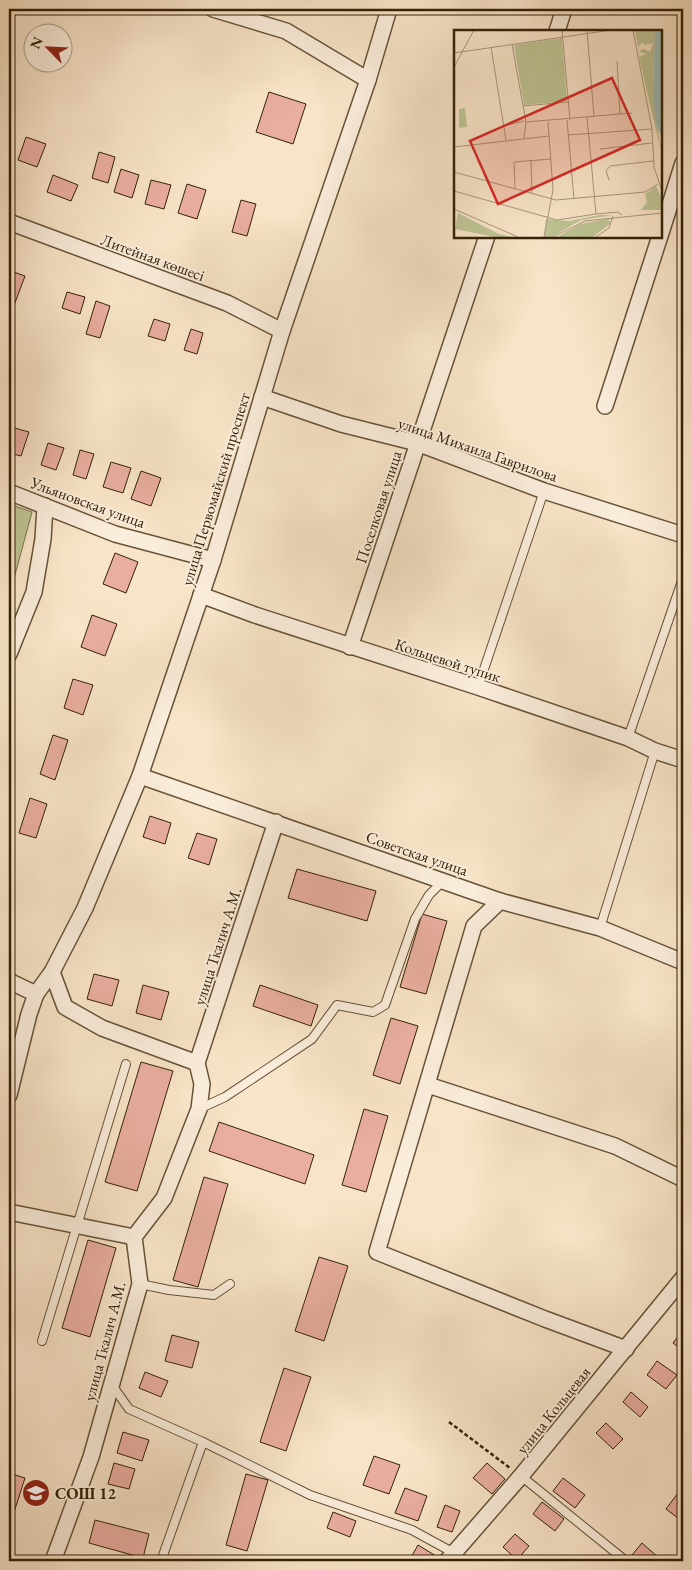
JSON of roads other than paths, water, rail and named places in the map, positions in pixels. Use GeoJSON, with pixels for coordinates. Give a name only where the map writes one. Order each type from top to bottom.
{"type":"FeatureCollection","features":[{"type":"Feature","properties":{"kind":"street"},"geometry":{"type":"LineString","coordinates":[[213,9],[286,31],[368,80]]}},
{"type":"Feature","properties":{"kind":"street","name":"улица Первомайский проспект"},"geometry":{"type":"LineString","coordinates":[[9,1095],[29,1014],[36,994],[52,972],[85,908],[140,776],[213,560],[282,331],[368,80],[389,9]]}},
{"type":"Feature","properties":{"kind":"street"},"geometry":{"type":"LineString","coordinates":[[557,30],[564,9]]}},
{"type":"Feature","properties":{"kind":"street"},"geometry":{"type":"LineString","coordinates":[[662,229],[683,163]]}},
{"type":"Feature","properties":{"kind":"street","name":"Литейная көшесі"},"geometry":{"type":"LineString","coordinates":[[9,222],[228,303],[282,331]]}},
{"type":"Feature","properties":{"kind":"street","name":"Поселковая улица"},"geometry":{"type":"LineString","coordinates":[[350,647],[486,238]]}},
{"type":"Feature","properties":{"kind":"street"},"geometry":{"type":"LineString","coordinates":[[606,406],[659,238]]}},
{"type":"Feature","properties":{"kind":"street","name":"улица Михаила Гаврилова"},"geometry":{"type":"LineString","coordinates":[[262,397],[341,424],[417,443],[544,491],[683,535]]}},
{"type":"Feature","properties":{"kind":"street","name":"Ульяновская улица"},"geometry":{"type":"LineString","coordinates":[[9,492],[116,534],[213,560]]}},
{"type":"Feature","properties":{"kind":"street"},"geometry":{"type":"LineString","coordinates":[[9,654],[34,592],[43,539],[46,506]]}},
{"type":"Feature","properties":{"kind":"street","name":"Кольцевой тупик"},"geometry":{"type":"LineString","coordinates":[[201,595],[350,647],[478,687],[628,738],[656,751],[683,760]]}},
{"type":"Feature","properties":{"kind":"street","name":"Советская улица"},"geometry":{"type":"LineString","coordinates":[[140,776],[500,901],[600,928],[683,962]]}},
{"type":"Feature","properties":{"kind":"street","name":"улица Ткалич А.М."},"geometry":{"type":"LineString","coordinates":[[53,1561],[91,1457],[140,1284],[134,1237],[164,1198],[200,1109],[202,1084],[197,1063],[276,822]]}},
{"type":"Feature","properties":{"kind":"street"},"geometry":{"type":"LineString","coordinates":[[500,901],[474,926],[377,1252],[626,1349]]}},
{"type":"Feature","properties":{"kind":"street"},"geometry":{"type":"LineString","coordinates":[[52,972],[65,1006],[102,1028],[197,1063]]}},
{"type":"Feature","properties":{"kind":"street"},"geometry":{"type":"LineString","coordinates":[[9,981],[36,994]]}},
{"type":"Feature","properties":{"kind":"street"},"geometry":{"type":"LineString","coordinates":[[428,1085],[615,1146],[683,1179]]}},
{"type":"Feature","properties":{"kind":"street"},"geometry":{"type":"LineString","coordinates":[[9,1212],[134,1237]]}},
{"type":"Feature","properties":{"kind":"street","name":"улица Кольцевая"},"geometry":{"type":"LineString","coordinates":[[451,1557],[521,1476],[683,1278]]}},
{"type":"Feature","properties":{"kind":"lane"},"geometry":{"type":"LineString","coordinates":[[478,687],[544,491]]}},
{"type":"Feature","properties":{"kind":"lane"},"geometry":{"type":"LineString","coordinates":[[628,738],[683,578]]}},
{"type":"Feature","properties":{"kind":"lane"},"geometry":{"type":"LineString","coordinates":[[600,928],[656,751]]}},
{"type":"Feature","properties":{"kind":"lane"},"geometry":{"type":"LineString","coordinates":[[200,1109],[225,1097],[312,1038],[337,1005],[373,1012],[385,1005],[416,919],[429,895],[443,881]]}},
{"type":"Feature","properties":{"kind":"lane"},"geometry":{"type":"LineString","coordinates":[[42,1341],[126,1064]]}},
{"type":"Feature","properties":{"kind":"lane"},"geometry":{"type":"LineString","coordinates":[[140,1284],[169,1290],[214,1295],[230,1284]]}},
{"type":"Feature","properties":{"kind":"lane"},"geometry":{"type":"LineString","coordinates":[[111,1384],[128,1409],[203,1442],[310,1494],[412,1530],[451,1557]]}},
{"type":"Feature","properties":{"kind":"lane"},"geometry":{"type":"LineString","coordinates":[[161,1561],[203,1442]]}},
{"type":"Feature","properties":{"kind":"lane"},"geometry":{"type":"LineString","coordinates":[[521,1476],[626,1561]]}},
{"type":"Feature","properties":{"kind":"place","name":"СОШ 12"},"geometry":{"type":"Point","coordinates":[36,1493]}}]}
